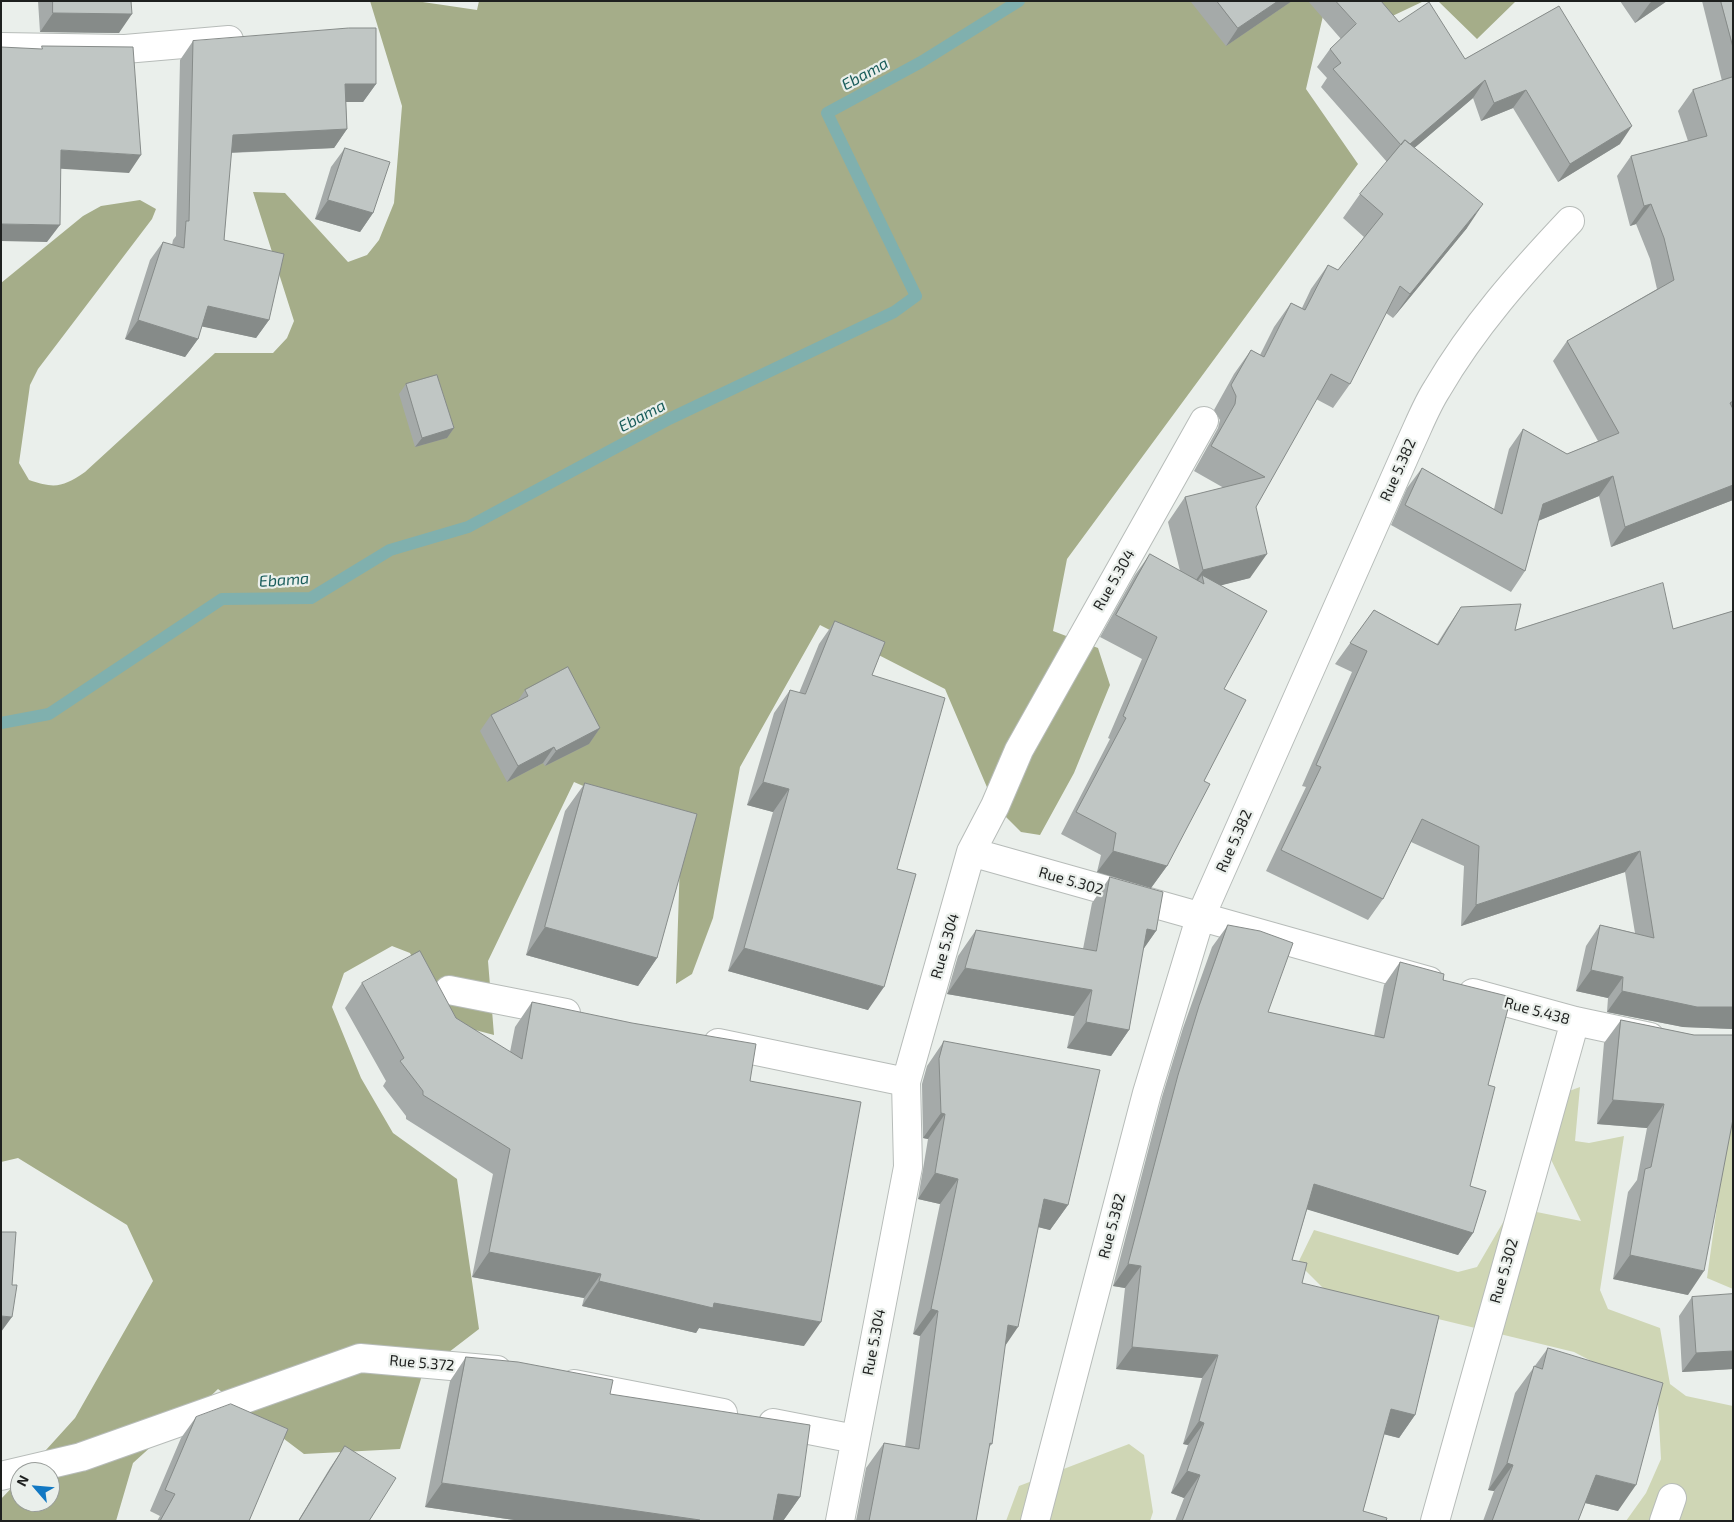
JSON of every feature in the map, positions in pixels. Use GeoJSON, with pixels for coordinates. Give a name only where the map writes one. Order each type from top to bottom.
{"type":"FeatureCollection","features":[{"type":"Feature","properties":{"kind":"street"},"geometry":{"type":"LineString","coordinates":[[1,47],[125,49],[250,38]]}},
{"type":"Feature","properties":{"kind":"street","name":"Rue 5.382"},"geometry":{"type":"LineString","coordinates":[[1035,1521],[1147,1092],[1200,918],[1410,444],[1437,389],[1484,318],[1524,270],[1570,221]]}},
{"type":"Feature","properties":{"kind":"street","name":"Rue 5.304"},"geometry":{"type":"LineString","coordinates":[[840,1521],[908,1167],[906,1082],[971,852],[995,806],[1019,750],[1204,421]]}},
{"type":"Feature","properties":{"kind":"street","name":"Rue 5.302"},"geometry":{"type":"LineString","coordinates":[[971,852],[1200,918]]}},
{"type":"Feature","properties":{"kind":"street","name":"Rue 5.438"},"geometry":{"type":"LineString","coordinates":[[1200,918],[1575,1021],[1671,1041]]}},
{"type":"Feature","properties":{"kind":"street"},"geometry":{"type":"LineString","coordinates":[[450,990],[593,1018]]}},
{"type":"Feature","properties":{"kind":"street","name":"Rue 5.302"},"geometry":{"type":"LineString","coordinates":[[1435,1521],[1575,1021]]}},
{"type":"Feature","properties":{"kind":"street"},"geometry":{"type":"LineString","coordinates":[[689,1038],[906,1082]]}},
{"type":"Feature","properties":{"kind":"street","name":"Rue 5.372"},"geometry":{"type":"LineString","coordinates":[[1,1476],[81,1457],[360,1358],[504,1370],[524,1374]]}},
{"type":"Feature","properties":{"kind":"street"},"geometry":{"type":"LineString","coordinates":[[553,1380],[855,1439]]}},
{"type":"Feature","properties":{"kind":"green space"},"geometry":{"type":"Polygon","coordinates":[[[370,1],[416,1],[477,10],[479,1],[1330,1],[1326,3],[1306,89],[1358,164],[1067,559],[1053,631],[1098,648],[1110,685],[1074,773],[1040,835],[1021,832],[995,806],[945,689],[820,625],[740,767],[713,918],[692,974],[676,984],[681,828],[574,782],[488,961],[494,1035],[445,1022],[410,953],[392,946],[344,973],[332,1007],[361,1078],[393,1133],[457,1179],[479,1329],[423,1372],[400,1449],[304,1454],[218,1389],[191,1415],[176,1424],[133,1463],[116,1521],[1,1521],[1,1499],[10,1490],[10,1512],[60,1512],[60,1462],[35,1462],[75,1418],[153,1281],[127,1225],[18,1158],[1,1162],[1,283],[83,216],[101,206],[140,200],[156,209],[152,219],[38,369],[30,385],[19,463],[29,480],[46,485],[58,485],[71,481],[85,472],[215,353],[273,353],[287,338],[294,321],[253,192],[285,193],[348,262],[367,255],[379,240],[394,203],[402,106],[370,1]]]}},
{"type":"Feature","properties":{"kind":"green space"},"geometry":{"type":"Polygon","coordinates":[[[1370,1],[1424,1],[1386,19],[1370,1]]]}},
{"type":"Feature","properties":{"kind":"green space"},"geometry":{"type":"Polygon","coordinates":[[[1438,1],[1516,1],[1477,39],[1438,1]]]}},
{"type":"Feature","properties":{"kind":"green space"},"geometry":{"type":"Polygon","coordinates":[[[1580,1087],[1575,1141],[1589,1143],[1624,1136],[1600,1290],[1608,1309],[1660,1328],[1670,1384],[1686,1396],[1733,1406],[1733,1521],[1626,1521],[1646,1493],[1661,1459],[1658,1403],[1643,1388],[1574,1352],[1327,1292],[1298,1263],[1314,1230],[1458,1272],[1477,1267],[1512,1207],[1581,1221],[1540,1137],[1545,1100],[1580,1087]]]}},
{"type":"Feature","properties":{"kind":"green space"},"geometry":{"type":"Polygon","coordinates":[[[1730,1112],[1733,1114],[1733,1289],[1707,1278],[1730,1112]]]}},
{"type":"Feature","properties":{"kind":"green space"},"geometry":{"type":"Polygon","coordinates":[[[1129,1444],[1144,1455],[1153,1512],[1150,1521],[1006,1521],[1019,1486],[1129,1444]]]}},
{"type":"Feature","properties":{"kind":"building"},"geometry":{"type":"Polygon","coordinates":[[[53,1],[131,1],[132,14],[53,13],[53,1]]]}},
{"type":"Feature","properties":{"kind":"building"},"geometry":{"type":"Polygon","coordinates":[[[1217,1],[1278,1],[1238,28],[1217,1]]]}},
{"type":"Feature","properties":{"kind":"building"},"geometry":{"type":"Polygon","coordinates":[[[1336,1],[1381,1],[1399,22],[1429,2],[1465,59],[1559,6],[1632,126],[1570,164],[1526,90],[1494,103],[1485,80],[1410,144],[1405,140],[1401,145],[1333,69],[1341,63],[1330,49],[1356,24],[1336,1]]]}},
{"type":"Feature","properties":{"kind":"building"},"geometry":{"type":"Polygon","coordinates":[[[1721,1],[1733,1],[1733,47],[1721,1]]]}},
{"type":"Feature","properties":{"kind":"building"},"geometry":{"type":"Polygon","coordinates":[[[349,28],[376,28],[376,84],[345,84],[347,129],[233,135],[224,240],[284,254],[269,320],[208,306],[198,339],[138,320],[163,242],[184,248],[186,221],[189,221],[193,41],[349,28]]]}},
{"type":"Feature","properties":{"kind":"building"},"geometry":{"type":"Polygon","coordinates":[[[42,46],[133,47],[141,155],[61,150],[60,225],[1,224],[1,47],[42,49],[42,46]]]}},
{"type":"Feature","properties":{"kind":"building"},"geometry":{"type":"Polygon","coordinates":[[[1733,77],[1733,401],[1730,403],[1733,409],[1733,485],[1625,527],[1613,476],[1543,504],[1525,571],[1405,505],[1422,468],[1502,514],[1523,429],[1567,454],[1619,433],[1567,341],[1674,280],[1664,238],[1651,204],[1644,206],[1631,156],[1707,136],[1693,90],[1733,77]]]}},
{"type":"Feature","properties":{"kind":"building"},"geometry":{"type":"Polygon","coordinates":[[[1405,140],[1483,204],[1410,294],[1400,286],[1350,384],[1331,374],[1256,507],[1267,554],[1203,570],[1185,497],[1265,477],[1211,446],[1235,404],[1236,396],[1231,385],[1251,350],[1264,357],[1291,303],[1305,310],[1328,265],[1338,270],[1383,214],[1360,194],[1405,140]]]}},
{"type":"Feature","properties":{"kind":"building"},"geometry":{"type":"Polygon","coordinates":[[[345,148],[390,162],[373,213],[328,200],[345,148]]]}},
{"type":"Feature","properties":{"kind":"building"},"geometry":{"type":"Polygon","coordinates":[[[437,375],[454,428],[422,438],[406,384],[437,375]]]}},
{"type":"Feature","properties":{"kind":"building"},"geometry":{"type":"Polygon","coordinates":[[[1150,554],[1204,584],[1202,575],[1267,611],[1224,689],[1246,700],[1204,781],[1210,784],[1167,866],[1113,851],[1116,833],[1076,812],[1126,718],[1123,716],[1157,637],[1116,615],[1150,554]]]}},
{"type":"Feature","properties":{"kind":"building"},"geometry":{"type":"Polygon","coordinates":[[[1663,583],[1673,629],[1733,611],[1733,1007],[1697,1007],[1622,991],[1623,977],[1591,970],[1600,925],[1654,938],[1640,851],[1476,905],[1479,846],[1422,819],[1383,899],[1281,850],[1321,767],[1316,765],[1367,651],[1350,643],[1374,610],[1438,645],[1461,607],[1521,604],[1515,630],[1663,583]]]}},
{"type":"Feature","properties":{"kind":"building"},"geometry":{"type":"Polygon","coordinates":[[[835,621],[885,642],[872,675],[945,698],[897,869],[916,874],[884,987],[744,948],[789,789],[763,782],[790,690],[805,694],[835,621]]]}},
{"type":"Feature","properties":{"kind":"building"},"geometry":{"type":"Polygon","coordinates":[[[568,667],[600,728],[556,751],[554,747],[518,766],[491,715],[528,696],[525,690],[568,667]]]}},
{"type":"Feature","properties":{"kind":"building"},"geometry":{"type":"Polygon","coordinates":[[[585,783],[697,814],[657,958],[545,927],[585,783]]]}},
{"type":"Feature","properties":{"kind":"building"},"geometry":{"type":"Polygon","coordinates":[[[1110,877],[1163,892],[1156,931],[1147,929],[1129,1030],[1086,1022],[1092,990],[965,968],[976,930],[1096,951],[1110,877]]]}},
{"type":"Feature","properties":{"kind":"building"},"geometry":{"type":"Polygon","coordinates":[[[1228,925],[1260,931],[1293,943],[1268,1012],[1384,1038],[1400,962],[1444,974],[1443,980],[1511,997],[1488,1085],[1495,1087],[1470,1186],[1486,1191],[1473,1233],[1314,1184],[1292,1260],[1307,1263],[1302,1283],[1439,1316],[1415,1415],[1391,1409],[1363,1511],[1387,1518],[1386,1521],[1182,1521],[1200,1475],[1187,1471],[1204,1423],[1199,1421],[1218,1355],[1132,1347],[1141,1266],[1128,1264],[1178,1075],[1199,1006],[1228,925]]]}},
{"type":"Feature","properties":{"kind":"building"},"geometry":{"type":"Polygon","coordinates":[[[420,951],[456,1018],[522,1059],[532,1002],[632,1023],[756,1044],[750,1081],[861,1102],[821,1322],[714,1303],[713,1308],[599,1281],[601,1274],[489,1252],[510,1149],[423,1095],[423,1091],[400,1061],[404,1058],[362,983],[420,951]]]}},
{"type":"Feature","properties":{"kind":"building"},"geometry":{"type":"Polygon","coordinates":[[[1621,1020],[1694,1035],[1733,1035],[1733,1119],[1704,1271],[1630,1255],[1645,1169],[1651,1167],[1664,1104],[1613,1100],[1621,1020]]]}},
{"type":"Feature","properties":{"kind":"building"},"geometry":{"type":"Polygon","coordinates":[[[944,1041],[1100,1070],[1068,1205],[1044,1199],[1018,1327],[1008,1325],[992,1444],[990,1443],[976,1521],[869,1521],[884,1443],[919,1449],[938,1311],[931,1309],[958,1179],[935,1173],[945,1114],[941,1113],[939,1059],[944,1041]]]}},
{"type":"Feature","properties":{"kind":"building"},"geometry":{"type":"Polygon","coordinates":[[[1,1232],[16,1232],[12,1285],[17,1285],[12,1317],[1,1316],[1,1232]]]}},
{"type":"Feature","properties":{"kind":"building"},"geometry":{"type":"Polygon","coordinates":[[[1733,1294],[1733,1351],[1696,1353],[1692,1297],[1733,1294]]]}},
{"type":"Feature","properties":{"kind":"building"},"geometry":{"type":"Polygon","coordinates":[[[1548,1348],[1663,1383],[1636,1485],[1596,1475],[1578,1521],[1492,1521],[1513,1465],[1507,1463],[1534,1366],[1542,1369],[1548,1348]]]}},
{"type":"Feature","properties":{"kind":"building"},"geometry":{"type":"Polygon","coordinates":[[[466,1357],[518,1362],[613,1380],[610,1394],[810,1425],[800,1497],[778,1494],[773,1521],[700,1521],[442,1483],[466,1357]]]}},
{"type":"Feature","properties":{"kind":"building"},"geometry":{"type":"Polygon","coordinates":[[[231,1404],[288,1429],[249,1521],[160,1521],[175,1494],[165,1490],[196,1417],[231,1404]]]}},
{"type":"Feature","properties":{"kind":"building"},"geometry":{"type":"Polygon","coordinates":[[[345,1446],[396,1478],[369,1521],[299,1521],[345,1446]]]}},
{"type":"Feature","properties":{"kind":"waterway","name":"Ebama"},"geometry":{"type":"LineString","coordinates":[[1,723],[49,714],[222,599],[311,598],[390,550],[468,527],[669,419],[894,312],[916,296],[827,113],[921,62],[1019,1]]}}]}
